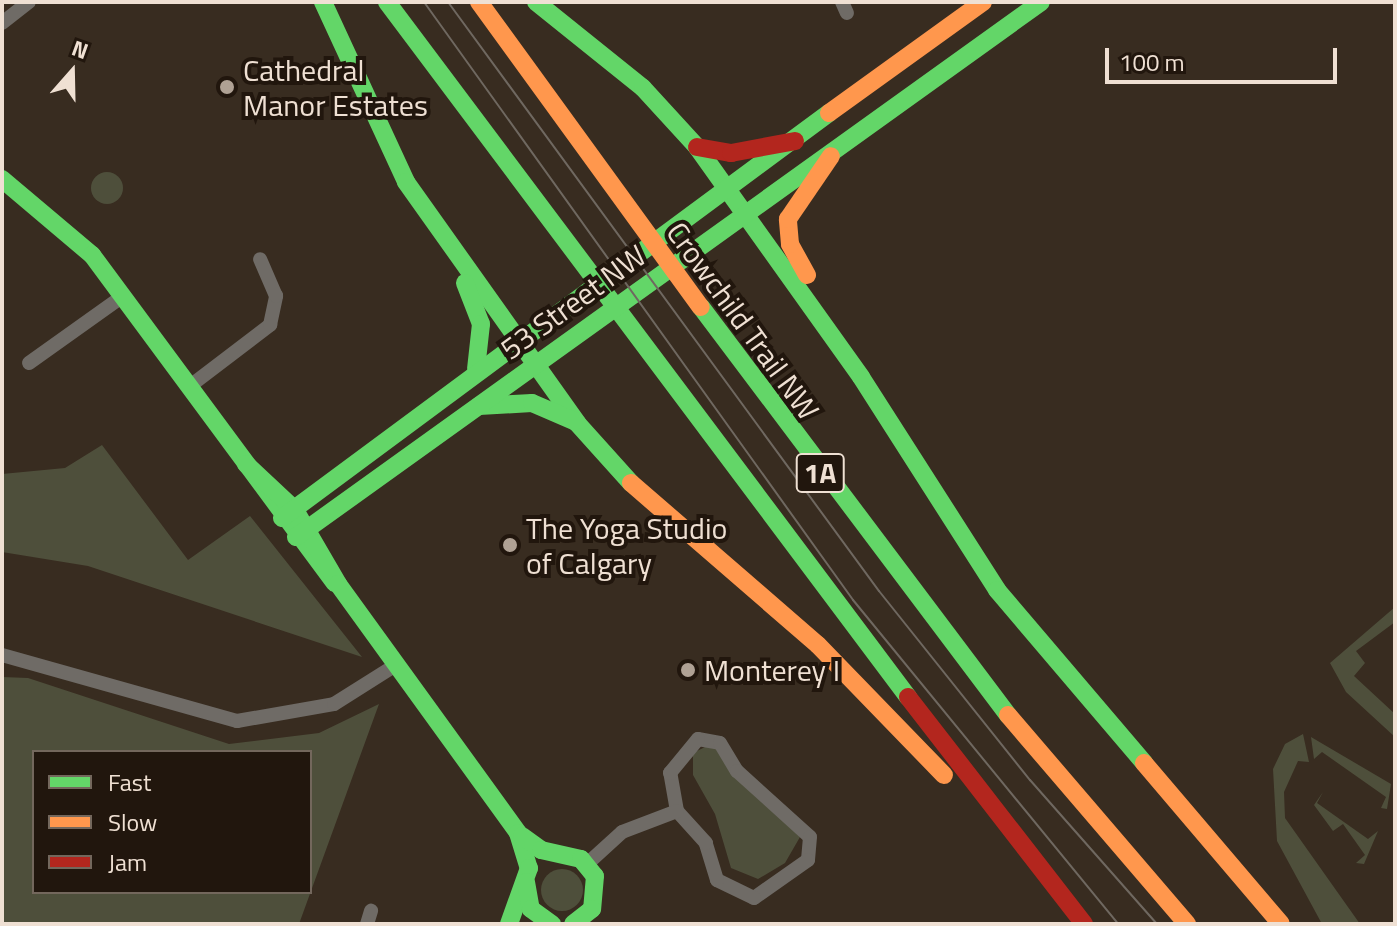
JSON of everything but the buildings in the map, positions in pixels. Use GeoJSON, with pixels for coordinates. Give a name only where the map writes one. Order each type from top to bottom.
{"type":"FeatureCollection","features":[{"type":"Feature","properties":{"kind":"main road"},"geometry":{"type":"LineString","coordinates":[[323,2],[406,182],[577,423],[651,505],[818,645],[1038,874]]}},
{"type":"Feature","properties":{"kind":"main road","name":"1A"},"geometry":{"type":"LineString","coordinates":[[387,2],[1038,874],[1084,924]]}},
{"type":"Feature","properties":{"kind":"main road","name":"Crowchild Trail NW"},"geometry":{"type":"LineString","coordinates":[[479,2],[880,552],[1059,780],[1187,924]]}},
{"type":"Feature","properties":{"kind":"main road"},"geometry":{"type":"LineString","coordinates":[[536,2],[643,88],[697,147],[861,377],[997,590],[1281,924]]}},
{"type":"Feature","properties":{"kind":"main road","name":"53 Street NW"},"geometry":{"type":"LineString","coordinates":[[289,514],[553,311],[689,212],[728,190],[983,2]]}},
{"type":"Feature","properties":{"kind":"main road","name":"53 Street NW"},"geometry":{"type":"LineString","coordinates":[[302,533],[708,238],[747,215],[831,156],[1041,2]]}},
{"type":"Feature","properties":{"kind":"main road"},"geometry":{"type":"LineString","coordinates":[[697,147],[731,153],[795,141]]}},
{"type":"Feature","properties":{"kind":"main road"},"geometry":{"type":"LineString","coordinates":[[831,156],[794,202],[788,230],[798,259],[855,351],[861,377]]}},
{"type":"Feature","properties":{"kind":"main road"},"geometry":{"type":"LineString","coordinates":[[2,179],[58,219],[123,296],[246,464],[289,514],[325,579],[338,584],[394,666],[518,833],[529,854],[526,882],[509,924]]}},
{"type":"Feature","properties":{"kind":"main road"},"geometry":{"type":"LineString","coordinates":[[461,263],[481,324],[476,369]]}},
{"type":"Feature","properties":{"kind":"main road"},"geometry":{"type":"LineString","coordinates":[[479,406],[532,403],[577,423]]}},
{"type":"Feature","properties":{"kind":"main road"},"geometry":{"type":"LineString","coordinates":[[518,833],[587,864],[598,887],[593,916],[573,924]]}},
{"type":"Feature","properties":{"kind":"main road"},"geometry":{"type":"LineString","coordinates":[[526,882],[531,909],[548,924]]}},
{"type":"Feature","properties":{"kind":"street"},"geometry":{"type":"LineString","coordinates":[[2,23],[29,2]]}},
{"type":"Feature","properties":{"kind":"street"},"geometry":{"type":"LineString","coordinates":[[190,386],[270,325],[276,296],[260,259]]}},
{"type":"Feature","properties":{"kind":"street"},"geometry":{"type":"LineString","coordinates":[[29,363],[123,296]]}},
{"type":"Feature","properties":{"kind":"street"},"geometry":{"type":"LineString","coordinates":[[2,655],[54,665],[200,716],[257,722],[334,704],[394,666]]}},
{"type":"Feature","properties":{"kind":"street"},"geometry":{"type":"LineString","coordinates":[[698,739],[720,743],[737,771],[810,837],[808,860],[754,898],[730,890],[717,880],[695,824],[677,811],[670,773],[681,751],[698,739]]}},
{"type":"Feature","properties":{"kind":"street"},"geometry":{"type":"LineString","coordinates":[[587,864],[622,832],[677,811]]}},
{"type":"Feature","properties":{"kind":"green space"},"geometry":{"type":"Polygon","coordinates":[[[107,172],[118,177],[123,188],[118,199],[107,204],[96,199],[91,188],[96,177],[107,172]]]}},
{"type":"Feature","properties":{"kind":"green space"},"geometry":{"type":"Polygon","coordinates":[[[102,445],[188,560],[250,516],[362,657],[88,566],[2,552],[2,474],[65,468],[102,445]]]}},
{"type":"Feature","properties":{"kind":"green space"},"geometry":{"type":"Polygon","coordinates":[[[1395,607],[1395,622],[1356,651],[1365,663],[1354,676],[1395,714],[1395,737],[1346,692],[1330,663],[1395,607]]]}},
{"type":"Feature","properties":{"kind":"green space"},"geometry":{"type":"Polygon","coordinates":[[[2,677],[28,678],[229,744],[319,733],[379,704],[312,888],[312,750],[32,750],[32,894],[310,894],[299,924],[2,924],[2,677]]]}},
{"type":"Feature","properties":{"kind":"green space"},"geometry":{"type":"Polygon","coordinates":[[[1303,734],[1309,762],[1298,761],[1284,792],[1285,818],[1360,924],[1322,924],[1277,841],[1273,769],[1285,744],[1303,734]]]}},
{"type":"Feature","properties":{"kind":"green space"},"geometry":{"type":"Polygon","coordinates":[[[1311,737],[1391,784],[1387,809],[1381,808],[1386,797],[1322,752],[1314,759],[1311,737]]]}},
{"type":"Feature","properties":{"kind":"green space"},"geometry":{"type":"Polygon","coordinates":[[[713,743],[800,837],[785,863],[758,879],[731,868],[715,814],[693,775],[693,753],[713,743]]]}},
{"type":"Feature","properties":{"kind":"green space"},"geometry":{"type":"Polygon","coordinates":[[[1323,792],[1317,803],[1368,839],[1378,831],[1364,864],[1356,863],[1365,855],[1343,824],[1333,831],[1314,805],[1323,792]]]}},
{"type":"Feature","properties":{"kind":"green space"},"geometry":{"type":"Polygon","coordinates":[[[562,869],[577,875],[583,890],[577,905],[562,911],[547,905],[541,890],[547,875],[562,869]]]}},
{"type":"Feature","properties":{"kind":"tram line"},"geometry":{"type":"LineString","coordinates":[[424,2],[853,600],[1118,924]]}},
{"type":"Feature","properties":{"kind":"tram line"},"geometry":{"type":"LineString","coordinates":[[448,2],[879,591],[1030,780],[1157,924]]}},
{"type":"Feature","properties":{"kind":"traffic: fast"},"geometry":{"type":"LineString","coordinates":[[323,2],[406,182],[577,423],[631,483]]}},
{"type":"Feature","properties":{"kind":"traffic: fast"},"geometry":{"type":"LineString","coordinates":[[387,2],[908,697]]}},
{"type":"Feature","properties":{"kind":"traffic: fast"},"geometry":{"type":"LineString","coordinates":[[536,2],[643,88],[697,147],[861,377],[997,590],[1144,763]]}},
{"type":"Feature","properties":{"kind":"traffic: fast"},"geometry":{"type":"LineString","coordinates":[[296,537],[1041,2]]}},
{"type":"Feature","properties":{"kind":"traffic: fast"},"geometry":{"type":"LineString","coordinates":[[282,518],[829,113]]}},
{"type":"Feature","properties":{"kind":"traffic: fast"},"geometry":{"type":"LineString","coordinates":[[2,179],[92,255],[335,583]]}},
{"type":"Feature","properties":{"kind":"traffic: fast"},"geometry":{"type":"LineString","coordinates":[[465,283],[481,324],[476,369]]}},
{"type":"Feature","properties":{"kind":"traffic: fast"},"geometry":{"type":"LineString","coordinates":[[701,307],[1008,715]]}},
{"type":"Feature","properties":{"kind":"traffic: fast"},"geometry":{"type":"LineString","coordinates":[[479,406],[532,403],[574,421]]}},
{"type":"Feature","properties":{"kind":"traffic: fast"},"geometry":{"type":"LineString","coordinates":[[246,464],[295,510],[338,584],[518,833],[529,868],[509,924]]}},
{"type":"Feature","properties":{"kind":"traffic: fast"},"geometry":{"type":"LineString","coordinates":[[522,836],[541,850],[581,859],[595,876],[592,909],[573,924]]}},
{"type":"Feature","properties":{"kind":"traffic: fast"},"geometry":{"type":"LineString","coordinates":[[526,882],[531,909],[552,924]]}},
{"type":"Feature","properties":{"kind":"traffic: slow"},"geometry":{"type":"LineString","coordinates":[[479,2],[701,307]]}},
{"type":"Feature","properties":{"kind":"traffic: slow"},"geometry":{"type":"LineString","coordinates":[[829,113],[983,2]]}},
{"type":"Feature","properties":{"kind":"traffic: slow"},"geometry":{"type":"LineString","coordinates":[[807,275],[790,244],[788,219],[831,156]]}},
{"type":"Feature","properties":{"kind":"traffic: slow"},"geometry":{"type":"LineString","coordinates":[[631,483],[818,645],[944,775]]}},
{"type":"Feature","properties":{"kind":"traffic: slow"},"geometry":{"type":"LineString","coordinates":[[1008,715],[1187,924]]}},
{"type":"Feature","properties":{"kind":"traffic: slow"},"geometry":{"type":"LineString","coordinates":[[1144,763],[1281,924]]}},
{"type":"Feature","properties":{"kind":"traffic: jam"},"geometry":{"type":"LineString","coordinates":[[697,147],[731,153],[795,141]]}},
{"type":"Feature","properties":{"kind":"traffic: jam"},"geometry":{"type":"LineString","coordinates":[[908,697],[1084,924]]}},
{"type":"Feature","properties":{"kind":"place","name":"Cathedral Manor Estates"},"geometry":{"type":"Point","coordinates":[227,87]}},
{"type":"Feature","properties":{"kind":"place","name":"The Yoga Studio of Calgary"},"geometry":{"type":"Point","coordinates":[510,545]}},
{"type":"Feature","properties":{"kind":"place","name":"Monterey I"},"geometry":{"type":"Point","coordinates":[688,670]}}]}
